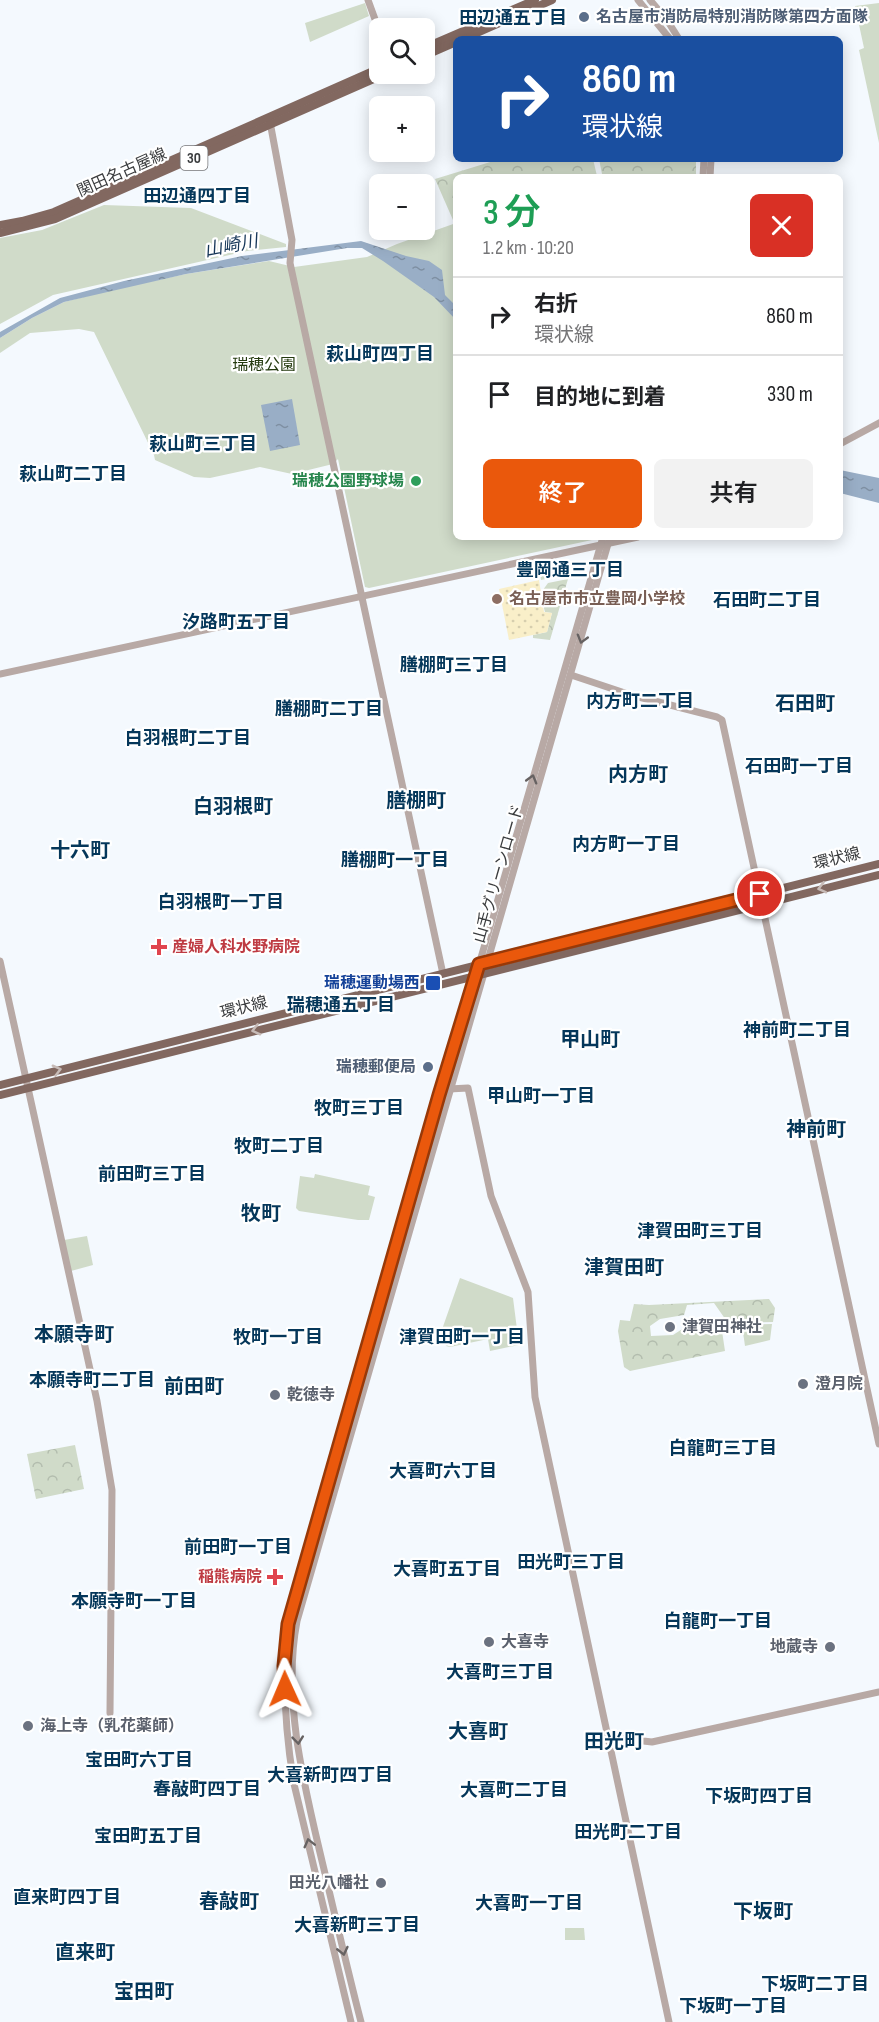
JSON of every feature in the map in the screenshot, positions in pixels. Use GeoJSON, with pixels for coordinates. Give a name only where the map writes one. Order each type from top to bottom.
{"type":"FeatureCollection","features":[{"type":"Feature","properties":{"kind":"main road"},"geometry":{"type":"LineString","coordinates":[[435,43],[535,0]]}},
{"type":"Feature","properties":{"kind":"main road"},"geometry":{"type":"LineString","coordinates":[[471,36],[552,0]]}},
{"type":"Feature","properties":{"kind":"main road"},"geometry":{"type":"LineString","coordinates":[[435,51],[453,43]]}},
{"type":"Feature","properties":{"kind":"main road","name":"関田名古屋線"},"geometry":{"type":"LineString","coordinates":[[0,233],[55,219],[369,73]]}},
{"type":"Feature","properties":{"kind":"main road","name":"関田名古屋線"},"geometry":{"type":"LineString","coordinates":[[0,225],[54,212],[369,80]]}},
{"type":"Feature","properties":{"kind":"main road","name":"環状線"},"geometry":{"type":"LineString","coordinates":[[0,1095],[480,974],[761,899],[879,864]]}},
{"type":"Feature","properties":{"kind":"main road","name":"環状線"},"geometry":{"type":"LineString","coordinates":[[0,1085],[483,962],[761,899],[879,875]]}},
{"type":"Feature","properties":{"kind":"street"},"geometry":{"type":"LineString","coordinates":[[368,0],[375,18]]}},
{"type":"Feature","properties":{"kind":"street"},"geometry":{"type":"LineString","coordinates":[[638,0],[668,36]]}},
{"type":"Feature","properties":{"kind":"street"},"geometry":{"type":"LineString","coordinates":[[650,0],[677,36]]}},
{"type":"Feature","properties":{"kind":"street"},"geometry":{"type":"LineString","coordinates":[[270,120],[292,242],[290,260],[443,974]]}},
{"type":"Feature","properties":{"kind":"street"},"geometry":{"type":"LineString","coordinates":[[843,442],[879,423]]}},
{"type":"Feature","properties":{"kind":"street"},"geometry":{"type":"LineString","coordinates":[[0,674],[610,540]]}},
{"type":"Feature","properties":{"kind":"street","name":"山手グリーンロード"},"geometry":{"type":"LineString","coordinates":[[483,962],[610,540]]}},
{"type":"Feature","properties":{"kind":"street","name":"山手グリーンロード"},"geometry":{"type":"LineString","coordinates":[[360,2022],[302,1782],[294,1706],[293,1639],[451,1088],[483,962],[602,541]]}},
{"type":"Feature","properties":{"kind":"street"},"geometry":{"type":"LineString","coordinates":[[571,675],[632,696],[722,720],[879,1444]]}},
{"type":"Feature","properties":{"kind":"street"},"geometry":{"type":"LineString","coordinates":[[0,961],[97,1401],[112,1490],[110,1713]]}},
{"type":"Feature","properties":{"kind":"street","name":"山手グリーンロード"},"geometry":{"type":"LineString","coordinates":[[351,2022],[294,1784],[288,1745],[284,1666],[288,1624],[439,1095],[480,974]]}},
{"type":"Feature","properties":{"kind":"street"},"geometry":{"type":"LineString","coordinates":[[439,1095],[451,1088],[468,1088],[491,1196],[528,1292],[535,1396],[669,2022]]}},
{"type":"Feature","properties":{"kind":"street"},"geometry":{"type":"LineString","coordinates":[[608,1737],[652,1742],[879,1692]]}},
{"type":"Feature","properties":{"kind":"green space"},"geometry":{"type":"Polygon","coordinates":[[[365,3],[369,16],[310,42],[305,23],[365,3]]]}},
{"type":"Feature","properties":{"kind":"green space"},"geometry":{"type":"Polygon","coordinates":[[[879,3],[879,143],[859,50],[864,48],[855,6],[879,3]]]}},
{"type":"Feature","properties":{"kind":"green space"},"geometry":{"type":"Polygon","coordinates":[[[490,162],[594,162],[597,174],[453,174],[453,220],[435,179],[490,162]]]}},
{"type":"Feature","properties":{"kind":"green space"},"geometry":{"type":"Polygon","coordinates":[[[600,162],[696,162],[696,174],[602,174],[600,162]]]}},
{"type":"Feature","properties":{"kind":"green space"},"geometry":{"type":"Polygon","coordinates":[[[104,205],[191,208],[286,244],[286,247],[247,251],[53,295],[0,324],[0,238],[42,230],[104,205]]]}},
{"type":"Feature","properties":{"kind":"green space","name":"瑞穂公園"},"geometry":{"type":"Polygon","coordinates":[[[453,224],[453,540],[592,540],[365,587],[338,459],[333,464],[292,474],[260,467],[210,478],[194,477],[155,460],[94,332],[79,329],[30,333],[0,353],[0,338],[64,302],[186,274],[269,261],[294,267],[367,257],[408,240],[435,240],[435,230],[453,224]]]}},
{"type":"Feature","properties":{"kind":"green space"},"geometry":{"type":"Polygon","coordinates":[[[566,560],[569,574],[541,580],[539,566],[566,560]]]}},
{"type":"Feature","properties":{"kind":"green space"},"geometry":{"type":"Polygon","coordinates":[[[568,579],[550,640],[533,638],[533,635],[547,632],[552,613],[545,612],[540,594],[548,583],[568,579]]]}},
{"type":"Feature","properties":{"kind":"green space"},"geometry":{"type":"Polygon","coordinates":[[[315,1174],[370,1186],[368,1195],[375,1197],[369,1220],[299,1211],[296,1208],[300,1176],[314,1178],[315,1174]]]}},
{"type":"Feature","properties":{"kind":"green space"},"geometry":{"type":"Polygon","coordinates":[[[87,1236],[93,1265],[71,1271],[64,1240],[87,1236]]]}},
{"type":"Feature","properties":{"kind":"green space"},"geometry":{"type":"Polygon","coordinates":[[[460,1278],[513,1298],[519,1345],[490,1351],[488,1339],[446,1346],[444,1340],[439,1338],[460,1278]]]}},
{"type":"Feature","properties":{"kind":"green space"},"geometry":{"type":"Polygon","coordinates":[[[769,1299],[775,1308],[773,1322],[728,1323],[714,1303],[687,1305],[684,1315],[660,1319],[650,1326],[651,1336],[673,1335],[687,1326],[722,1331],[725,1351],[630,1371],[624,1367],[618,1331],[620,1320],[630,1321],[634,1304],[769,1299]]]}},
{"type":"Feature","properties":{"kind":"green space"},"geometry":{"type":"Polygon","coordinates":[[[772,1324],[770,1340],[745,1346],[742,1325],[772,1324]]]}},
{"type":"Feature","properties":{"kind":"green space"},"geometry":{"type":"Polygon","coordinates":[[[75,1445],[84,1489],[36,1499],[27,1454],[75,1445]]]}},
{"type":"Feature","properties":{"kind":"green space"},"geometry":{"type":"Polygon","coordinates":[[[565,1928],[584,1928],[585,1940],[565,1940],[565,1928]]]}},
{"type":"Feature","properties":{"kind":"sand"},"geometry":{"type":"Polygon","coordinates":[[[539,580],[544,612],[552,613],[547,632],[509,640],[499,589],[539,580]]]}},
{"type":"Feature","properties":{"kind":"water","name":"山崎川"},"geometry":{"type":"Polygon","coordinates":[[[361,241],[429,261],[442,270],[445,295],[453,303],[453,317],[434,297],[383,261],[362,248],[347,248],[186,274],[64,302],[0,338],[0,332],[60,298],[124,281],[242,256],[361,241]]]}},
{"type":"Feature","properties":{"kind":"water"},"geometry":{"type":"Polygon","coordinates":[[[292,399],[300,445],[270,451],[261,405],[292,399]]]}},
{"type":"Feature","properties":{"kind":"water"},"geometry":{"type":"Polygon","coordinates":[[[843,471],[879,478],[879,503],[843,494],[843,471]]]}},
{"type":"Feature","properties":{"kind":"place","name":"名古屋市消防局特別消防隊第四方面隊"},"geometry":{"type":"Point","coordinates":[584,17]}},
{"type":"Feature","properties":{"kind":"place","name":"瑞穂公園野球場"},"geometry":{"type":"Point","coordinates":[416,481]}},
{"type":"Feature","properties":{"kind":"place","name":"名古屋市市立豊岡小学校"},"geometry":{"type":"Point","coordinates":[497,599]}},
{"type":"Feature","properties":{"kind":"place","name":"産婦人科水野病院"},"geometry":{"type":"Point","coordinates":[159,947]}},
{"type":"Feature","properties":{"kind":"place","name":"瑞穂運動場西"},"geometry":{"type":"Point","coordinates":[433,983]}},
{"type":"Feature","properties":{"kind":"place","name":"瑞穂郵便局"},"geometry":{"type":"Point","coordinates":[428,1067]}},
{"type":"Feature","properties":{"kind":"place","name":"津賀田神社"},"geometry":{"type":"Point","coordinates":[670,1327]}},
{"type":"Feature","properties":{"kind":"place","name":"澄月院"},"geometry":{"type":"Point","coordinates":[803,1384]}},
{"type":"Feature","properties":{"kind":"place","name":"乾徳寺"},"geometry":{"type":"Point","coordinates":[275,1395]}},
{"type":"Feature","properties":{"kind":"place","name":"稲熊病院"},"geometry":{"type":"Point","coordinates":[275,1577]}},
{"type":"Feature","properties":{"kind":"place","name":"大喜寺"},"geometry":{"type":"Point","coordinates":[489,1642]}},
{"type":"Feature","properties":{"kind":"place","name":"地蔵寺"},"geometry":{"type":"Point","coordinates":[830,1647]}},
{"type":"Feature","properties":{"kind":"place","name":"海上寺（乳花薬師）"},"geometry":{"type":"Point","coordinates":[28,1726]}},
{"type":"Feature","properties":{"kind":"place","name":"田光八幡社"},"geometry":{"type":"Point","coordinates":[381,1883]}},
{"type":"Feature","properties":{"kind":"district","name":"田辺通五丁目"},"geometry":{"type":"Point","coordinates":[513,18]}},
{"type":"Feature","properties":{"kind":"district","name":"田辺通四丁目"},"geometry":{"type":"Point","coordinates":[197,196]}},
{"type":"Feature","properties":{"kind":"district","name":"萩山町四丁目"},"geometry":{"type":"Point","coordinates":[380,354]}},
{"type":"Feature","properties":{"kind":"district","name":"萩山町三丁目"},"geometry":{"type":"Point","coordinates":[203,444]}},
{"type":"Feature","properties":{"kind":"district","name":"萩山町二丁目"},"geometry":{"type":"Point","coordinates":[73,474]}},
{"type":"Feature","properties":{"kind":"district","name":"豊岡通三丁目"},"geometry":{"type":"Point","coordinates":[570,570]}},
{"type":"Feature","properties":{"kind":"district","name":"石田町二丁目"},"geometry":{"type":"Point","coordinates":[767,600]}},
{"type":"Feature","properties":{"kind":"district","name":"汐路町五丁目"},"geometry":{"type":"Point","coordinates":[236,622]}},
{"type":"Feature","properties":{"kind":"district","name":"膳棚町三丁目"},"geometry":{"type":"Point","coordinates":[454,665]}},
{"type":"Feature","properties":{"kind":"district","name":"内方町二丁目"},"geometry":{"type":"Point","coordinates":[640,701]}},
{"type":"Feature","properties":{"kind":"district","name":"石田町"},"geometry":{"type":"Point","coordinates":[805,704]}},
{"type":"Feature","properties":{"kind":"district","name":"膳棚町二丁目"},"geometry":{"type":"Point","coordinates":[329,709]}},
{"type":"Feature","properties":{"kind":"district","name":"白羽根町二丁目"},"geometry":{"type":"Point","coordinates":[188,738]}},
{"type":"Feature","properties":{"kind":"district","name":"石田町一丁目"},"geometry":{"type":"Point","coordinates":[799,766]}},
{"type":"Feature","properties":{"kind":"district","name":"内方町"},"geometry":{"type":"Point","coordinates":[638,775]}},
{"type":"Feature","properties":{"kind":"district","name":"膳棚町"},"geometry":{"type":"Point","coordinates":[416,801]}},
{"type":"Feature","properties":{"kind":"district","name":"白羽根町"},"geometry":{"type":"Point","coordinates":[233,807]}},
{"type":"Feature","properties":{"kind":"district","name":"内方町一丁目"},"geometry":{"type":"Point","coordinates":[626,844]}},
{"type":"Feature","properties":{"kind":"district","name":"十六町"},"geometry":{"type":"Point","coordinates":[80,851]}},
{"type":"Feature","properties":{"kind":"district","name":"膳棚町一丁目"},"geometry":{"type":"Point","coordinates":[395,860]}},
{"type":"Feature","properties":{"kind":"district","name":"白羽根町一丁目"},"geometry":{"type":"Point","coordinates":[221,902]}},
{"type":"Feature","properties":{"kind":"district","name":"瑞穂通五丁目"},"geometry":{"type":"Point","coordinates":[341,1005]}},
{"type":"Feature","properties":{"kind":"district","name":"神前町二丁目"},"geometry":{"type":"Point","coordinates":[797,1030]}},
{"type":"Feature","properties":{"kind":"district","name":"甲山町"},"geometry":{"type":"Point","coordinates":[590,1040]}},
{"type":"Feature","properties":{"kind":"district","name":"甲山町一丁目"},"geometry":{"type":"Point","coordinates":[541,1096]}},
{"type":"Feature","properties":{"kind":"district","name":"牧町三丁目"},"geometry":{"type":"Point","coordinates":[359,1108]}},
{"type":"Feature","properties":{"kind":"district","name":"神前町"},"geometry":{"type":"Point","coordinates":[816,1130]}},
{"type":"Feature","properties":{"kind":"district","name":"牧町二丁目"},"geometry":{"type":"Point","coordinates":[279,1146]}},
{"type":"Feature","properties":{"kind":"district","name":"前田町三丁目"},"geometry":{"type":"Point","coordinates":[152,1174]}},
{"type":"Feature","properties":{"kind":"district","name":"牧町"},"geometry":{"type":"Point","coordinates":[261,1214]}},
{"type":"Feature","properties":{"kind":"district","name":"津賀田町三丁目"},"geometry":{"type":"Point","coordinates":[700,1231]}},
{"type":"Feature","properties":{"kind":"district","name":"津賀田町"},"geometry":{"type":"Point","coordinates":[624,1268]}},
{"type":"Feature","properties":{"kind":"district","name":"本願寺町"},"geometry":{"type":"Point","coordinates":[74,1335]}},
{"type":"Feature","properties":{"kind":"district","name":"牧町一丁目"},"geometry":{"type":"Point","coordinates":[278,1337]}},
{"type":"Feature","properties":{"kind":"district","name":"津賀田町一丁目"},"geometry":{"type":"Point","coordinates":[462,1337]}},
{"type":"Feature","properties":{"kind":"district","name":"本願寺町二丁目"},"geometry":{"type":"Point","coordinates":[92,1380]}},
{"type":"Feature","properties":{"kind":"district","name":"前田町"},"geometry":{"type":"Point","coordinates":[194,1387]}},
{"type":"Feature","properties":{"kind":"district","name":"白龍町三丁目"},"geometry":{"type":"Point","coordinates":[723,1448]}},
{"type":"Feature","properties":{"kind":"district","name":"大喜町六丁目"},"geometry":{"type":"Point","coordinates":[443,1471]}},
{"type":"Feature","properties":{"kind":"district","name":"前田町一丁目"},"geometry":{"type":"Point","coordinates":[238,1547]}},
{"type":"Feature","properties":{"kind":"district","name":"田光町三丁目"},"geometry":{"type":"Point","coordinates":[571,1562]}},
{"type":"Feature","properties":{"kind":"district","name":"大喜町五丁目"},"geometry":{"type":"Point","coordinates":[447,1569]}},
{"type":"Feature","properties":{"kind":"district","name":"本願寺町一丁目"},"geometry":{"type":"Point","coordinates":[134,1601]}},
{"type":"Feature","properties":{"kind":"district","name":"白龍町一丁目"},"geometry":{"type":"Point","coordinates":[718,1621]}},
{"type":"Feature","properties":{"kind":"district","name":"大喜町三丁目"},"geometry":{"type":"Point","coordinates":[500,1672]}},
{"type":"Feature","properties":{"kind":"district","name":"大喜町"},"geometry":{"type":"Point","coordinates":[478,1732]}},
{"type":"Feature","properties":{"kind":"district","name":"田光町"},"geometry":{"type":"Point","coordinates":[614,1742]}},
{"type":"Feature","properties":{"kind":"district","name":"宝田町六丁目"},"geometry":{"type":"Point","coordinates":[139,1760]}},
{"type":"Feature","properties":{"kind":"district","name":"大喜新町四丁目"},"geometry":{"type":"Point","coordinates":[330,1775]}},
{"type":"Feature","properties":{"kind":"district","name":"春敲町四丁目"},"geometry":{"type":"Point","coordinates":[207,1789]}},
{"type":"Feature","properties":{"kind":"district","name":"大喜町二丁目"},"geometry":{"type":"Point","coordinates":[514,1790]}},
{"type":"Feature","properties":{"kind":"district","name":"下坂町四丁目"},"geometry":{"type":"Point","coordinates":[759,1796]}},
{"type":"Feature","properties":{"kind":"district","name":"田光町二丁目"},"geometry":{"type":"Point","coordinates":[628,1832]}},
{"type":"Feature","properties":{"kind":"district","name":"宝田町五丁目"},"geometry":{"type":"Point","coordinates":[148,1836]}},
{"type":"Feature","properties":{"kind":"district","name":"直来町四丁目"},"geometry":{"type":"Point","coordinates":[67,1897]}},
{"type":"Feature","properties":{"kind":"district","name":"春敲町"},"geometry":{"type":"Point","coordinates":[229,1902]}},
{"type":"Feature","properties":{"kind":"district","name":"大喜町一丁目"},"geometry":{"type":"Point","coordinates":[529,1903]}},
{"type":"Feature","properties":{"kind":"district","name":"下坂町"},"geometry":{"type":"Point","coordinates":[763,1912]}},
{"type":"Feature","properties":{"kind":"district","name":"大喜新町三丁目"},"geometry":{"type":"Point","coordinates":[357,1925]}},
{"type":"Feature","properties":{"kind":"district","name":"直来町"},"geometry":{"type":"Point","coordinates":[85,1953]}},
{"type":"Feature","properties":{"kind":"district","name":"下坂町二丁目"},"geometry":{"type":"Point","coordinates":[815,1984]}},
{"type":"Feature","properties":{"kind":"district","name":"宝田町"},"geometry":{"type":"Point","coordinates":[144,1992]}},
{"type":"Feature","properties":{"kind":"district","name":"下坂町一丁目"},"geometry":{"type":"Point","coordinates":[733,2006]}},
{"type":"Feature","properties":{"kind":"route"},"geometry":{"type":"LineString","coordinates":[[285,1689],[284,1666],[288,1624],[439,1095],[479,964],[760,894]]}}]}
